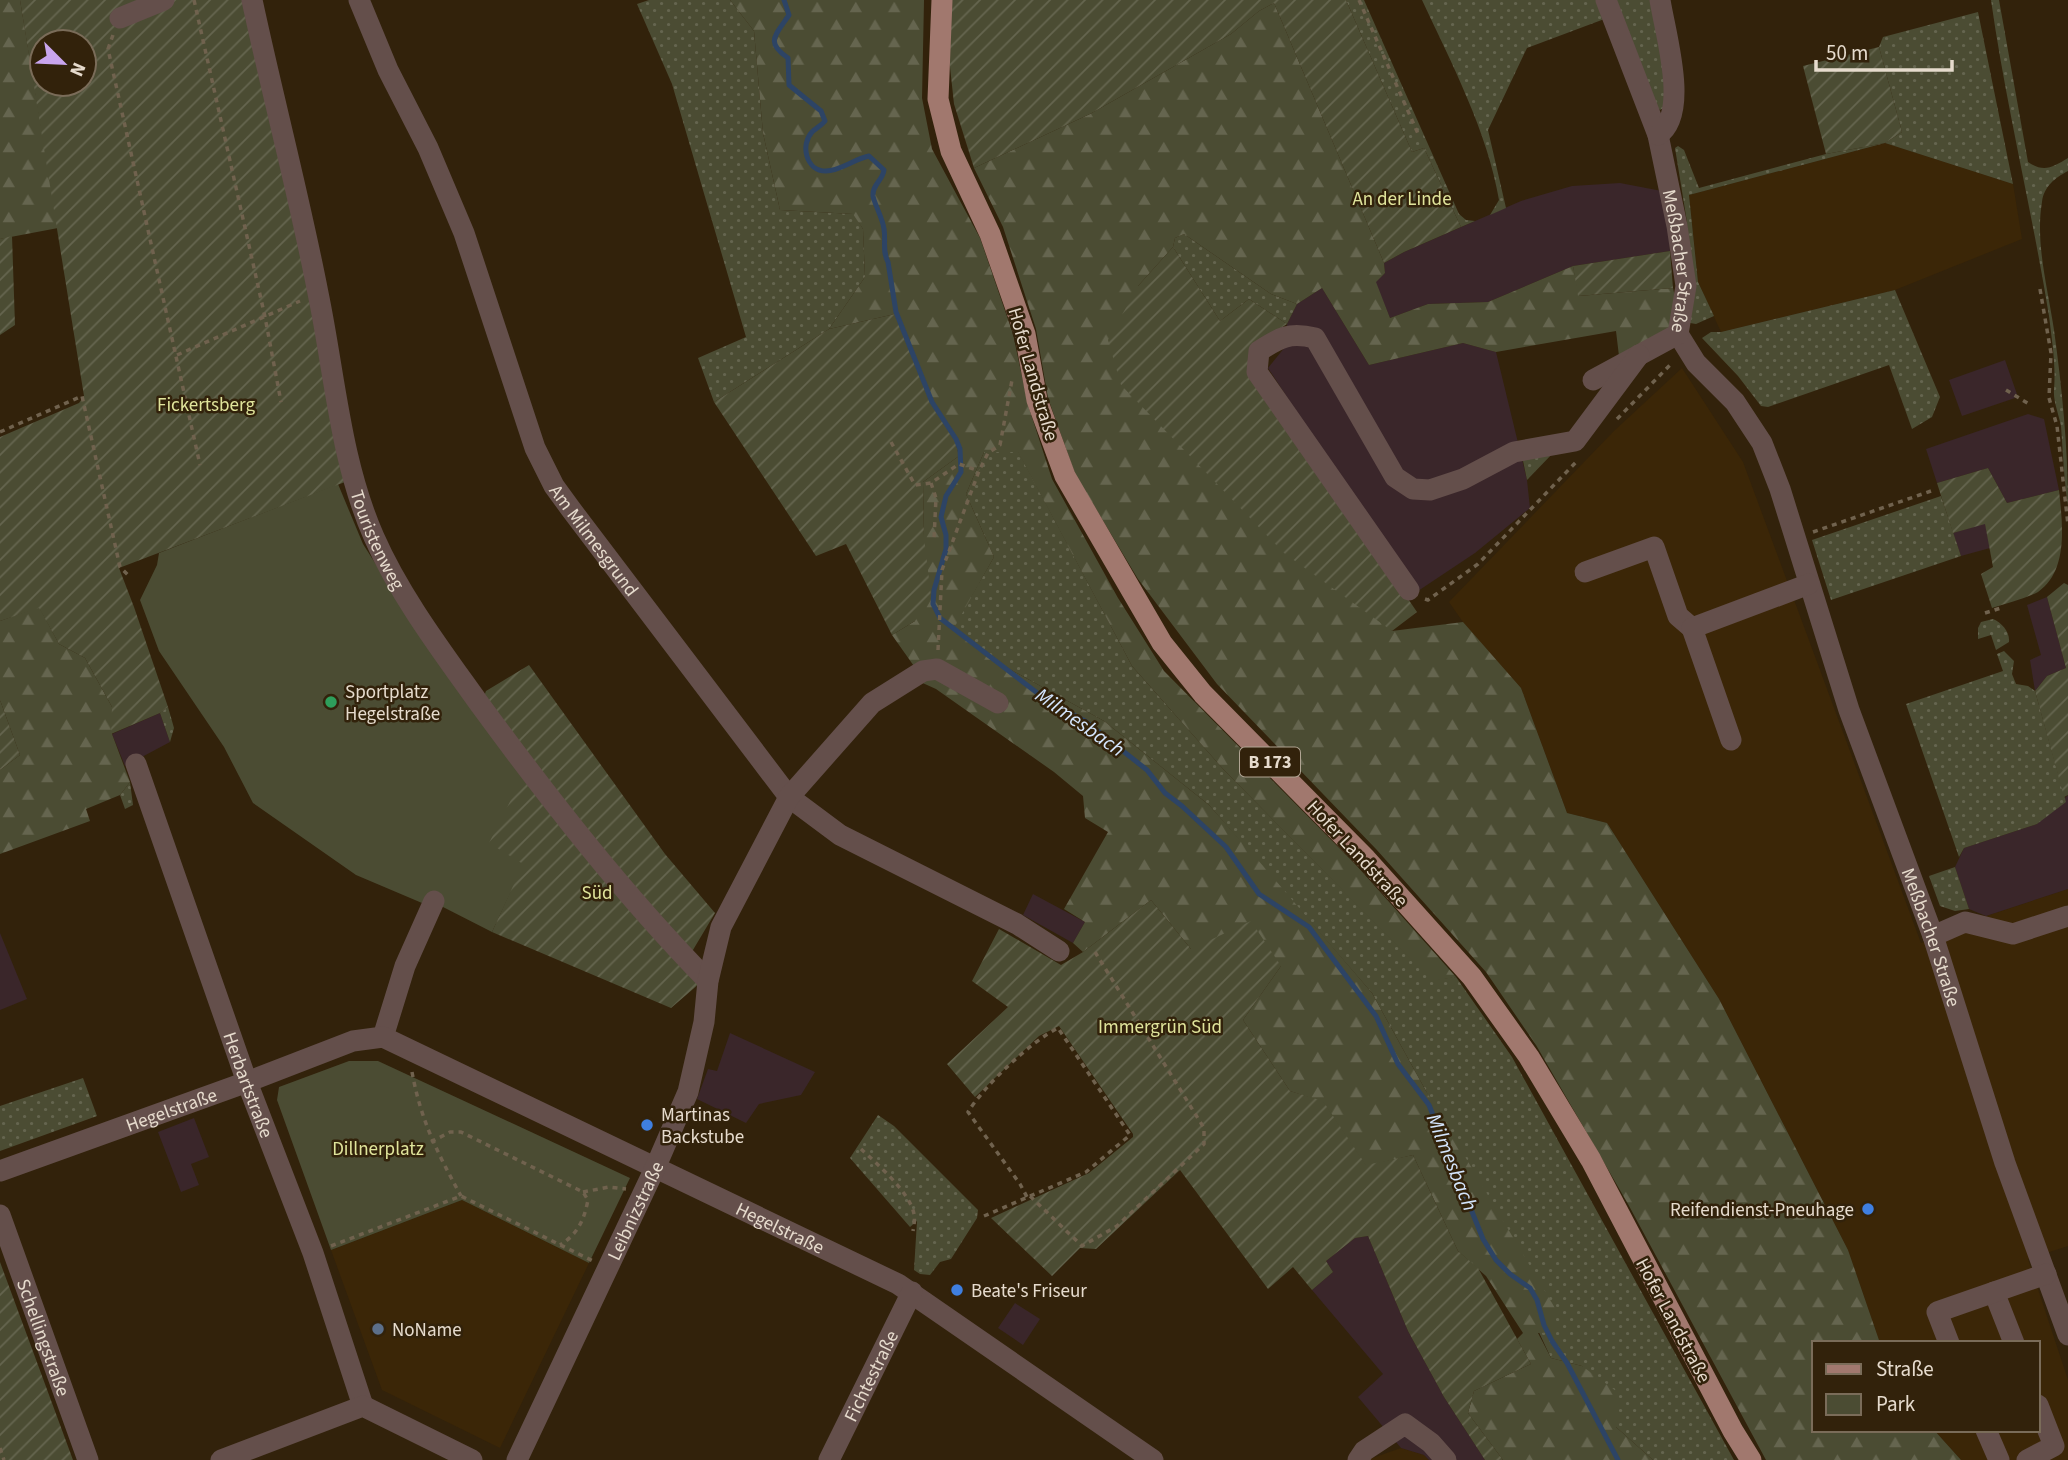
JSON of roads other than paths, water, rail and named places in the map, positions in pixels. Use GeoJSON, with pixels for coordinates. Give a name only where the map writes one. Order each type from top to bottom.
{"type":"FeatureCollection","features":[{"type":"Feature","properties":{"kind":"main road","name":"Hofer Landstraße"},"geometry":{"type":"LineString","coordinates":[[942,0],[938,99],[951,150],[990,234],[1025,334],[1037,400],[1065,476],[1155,632],[1186,674],[1366,859],[1472,977],[1529,1056],[1591,1160],[1733,1431],[1751,1460]]}},
{"type":"Feature","properties":{"kind":"street"},"geometry":{"type":"LineString","coordinates":[[120,18],[164,0]]}},
{"type":"Feature","properties":{"kind":"street","name":"Touristenweg"},"geometry":{"type":"LineString","coordinates":[[253,0],[318,293],[351,472],[374,538],[441,650],[553,803],[673,946],[708,981]]}},
{"type":"Feature","properties":{"kind":"street","name":"Am Milmesgrund"},"geometry":{"type":"LineString","coordinates":[[359,0],[388,70],[428,148],[464,233],[535,447],[554,486],[789,797],[840,835],[1017,924],[1059,951]]}},
{"type":"Feature","properties":{"kind":"street","name":"Meßbacher Straße"},"geometry":{"type":"LineString","coordinates":[[1606,0],[1658,135],[1686,286],[1682,341],[1696,363],[1735,402],[1762,443],[1780,489],[1849,710],[1933,936],[2005,1163],[2068,1335]]}},
{"type":"Feature","properties":{"kind":"street"},"geometry":{"type":"LineString","coordinates":[[1658,135],[1667,130],[1672,120],[1676,94],[1660,0]]}},
{"type":"Feature","properties":{"kind":"street"},"geometry":{"type":"LineString","coordinates":[[1409,590],[1257,372],[1259,351],[1274,341],[1298,334],[1315,338],[1395,477],[1413,489],[1430,490],[1463,479],[1514,452],[1575,442],[1639,355]]}},
{"type":"Feature","properties":{"kind":"street"},"geometry":{"type":"LineString","coordinates":[[1593,380],[1639,355],[1682,341]]}},
{"type":"Feature","properties":{"kind":"street"},"geometry":{"type":"LineString","coordinates":[[1585,572],[1654,547],[1678,616],[1692,628],[1731,740]]}},
{"type":"Feature","properties":{"kind":"street"},"geometry":{"type":"LineString","coordinates":[[1692,628],[1809,584]]}},
{"type":"Feature","properties":{"kind":"street"},"geometry":{"type":"LineString","coordinates":[[789,797],[872,703],[923,671],[937,669],[998,704]]}},
{"type":"Feature","properties":{"kind":"street","name":"Herbartstraße"},"geometry":{"type":"LineString","coordinates":[[136,764],[247,1082],[313,1253],[363,1406]]}},
{"type":"Feature","properties":{"kind":"street","name":"Leibnizstraße"},"geometry":{"type":"LineString","coordinates":[[517,1460],[643,1195],[688,1092],[704,1022],[708,981],[721,927],[789,797]]}},
{"type":"Feature","properties":{"kind":"street"},"geometry":{"type":"LineString","coordinates":[[383,1037],[405,966],[434,901]]}},
{"type":"Feature","properties":{"kind":"street"},"geometry":{"type":"LineString","coordinates":[[1933,936],[1965,922],[2013,934],[2068,916]]}},
{"type":"Feature","properties":{"kind":"street","name":"Hegelstraße"},"geometry":{"type":"LineString","coordinates":[[0,1171],[353,1041],[383,1037],[656,1166],[912,1292],[1145,1457]]}},
{"type":"Feature","properties":{"kind":"street","name":"Schellingstraße"},"geometry":{"type":"LineString","coordinates":[[0,1215],[88,1460]]}},
{"type":"Feature","properties":{"kind":"street"},"geometry":{"type":"LineString","coordinates":[[1949,1341],[1937,1312],[2046,1274]]}},
{"type":"Feature","properties":{"kind":"street","name":"Fichtestraße"},"geometry":{"type":"LineString","coordinates":[[829,1460],[912,1292]]}},
{"type":"Feature","properties":{"kind":"street"},"geometry":{"type":"LineString","coordinates":[[1994,1292],[2013,1341]]}},
{"type":"Feature","properties":{"kind":"street"},"geometry":{"type":"LineString","coordinates":[[222,1460],[363,1406],[472,1460]]}},
{"type":"Feature","properties":{"kind":"street"},"geometry":{"type":"LineString","coordinates":[[2027,1460],[2054,1446],[2040,1410]]}},
{"type":"Feature","properties":{"kind":"street"},"geometry":{"type":"LineString","coordinates":[[1358,1460],[1364,1451],[1405,1424],[1431,1443],[1446,1460]]}},
{"type":"Feature","properties":{"kind":"street"},"geometry":{"type":"LineString","coordinates":[[1987,1432],[1999,1460]]}},
{"type":"Feature","properties":{"kind":"waterway","name":"Milmesbach"},"geometry":{"type":"LineString","coordinates":[[784,0],[789,15],[776,34],[776,47],[788,58],[789,85],[821,111],[825,121],[808,137],[807,156],[819,170],[837,169],[869,156],[884,170],[873,196],[883,225],[885,254],[896,312],[932,402],[960,449],[961,472],[946,496],[941,517],[946,535],[946,549],[934,590],[933,604],[940,618],[1049,702],[1085,721],[1147,770],[1165,793],[1226,847],[1259,894],[1309,927],[1376,1016],[1398,1064],[1429,1105],[1483,1239],[1496,1260],[1530,1288],[1552,1341],[1567,1363],[1618,1460]]}},
{"type":"Feature","properties":{"kind":"place","name":"Sportplatz Hegelstraße"},"geometry":{"type":"Point","coordinates":[331,702]}},
{"type":"Feature","properties":{"kind":"place","name":"Martinas Backstube"},"geometry":{"type":"Point","coordinates":[647,1125]}},
{"type":"Feature","properties":{"kind":"place","name":"Reifendienst-Pneuhage"},"geometry":{"type":"Point","coordinates":[1868,1209]}},
{"type":"Feature","properties":{"kind":"place","name":"Beate's Friseur"},"geometry":{"type":"Point","coordinates":[957,1290]}},
{"type":"Feature","properties":{"kind":"place","name":"NoName"},"geometry":{"type":"Point","coordinates":[378,1329]}},
{"type":"Feature","properties":{"kind":"park label","name":"An der Linde"},"geometry":{"type":"Point","coordinates":[1402,198]}},
{"type":"Feature","properties":{"kind":"park label","name":"Fickertsberg"},"geometry":{"type":"Point","coordinates":[206,404]}},
{"type":"Feature","properties":{"kind":"park label","name":"Süd"},"geometry":{"type":"Point","coordinates":[597,892]}},
{"type":"Feature","properties":{"kind":"park label","name":"Immergrün Süd"},"geometry":{"type":"Point","coordinates":[1160,1026]}},
{"type":"Feature","properties":{"kind":"park label","name":"Dillnerplatz"},"geometry":{"type":"Point","coordinates":[378,1148]}}]}
